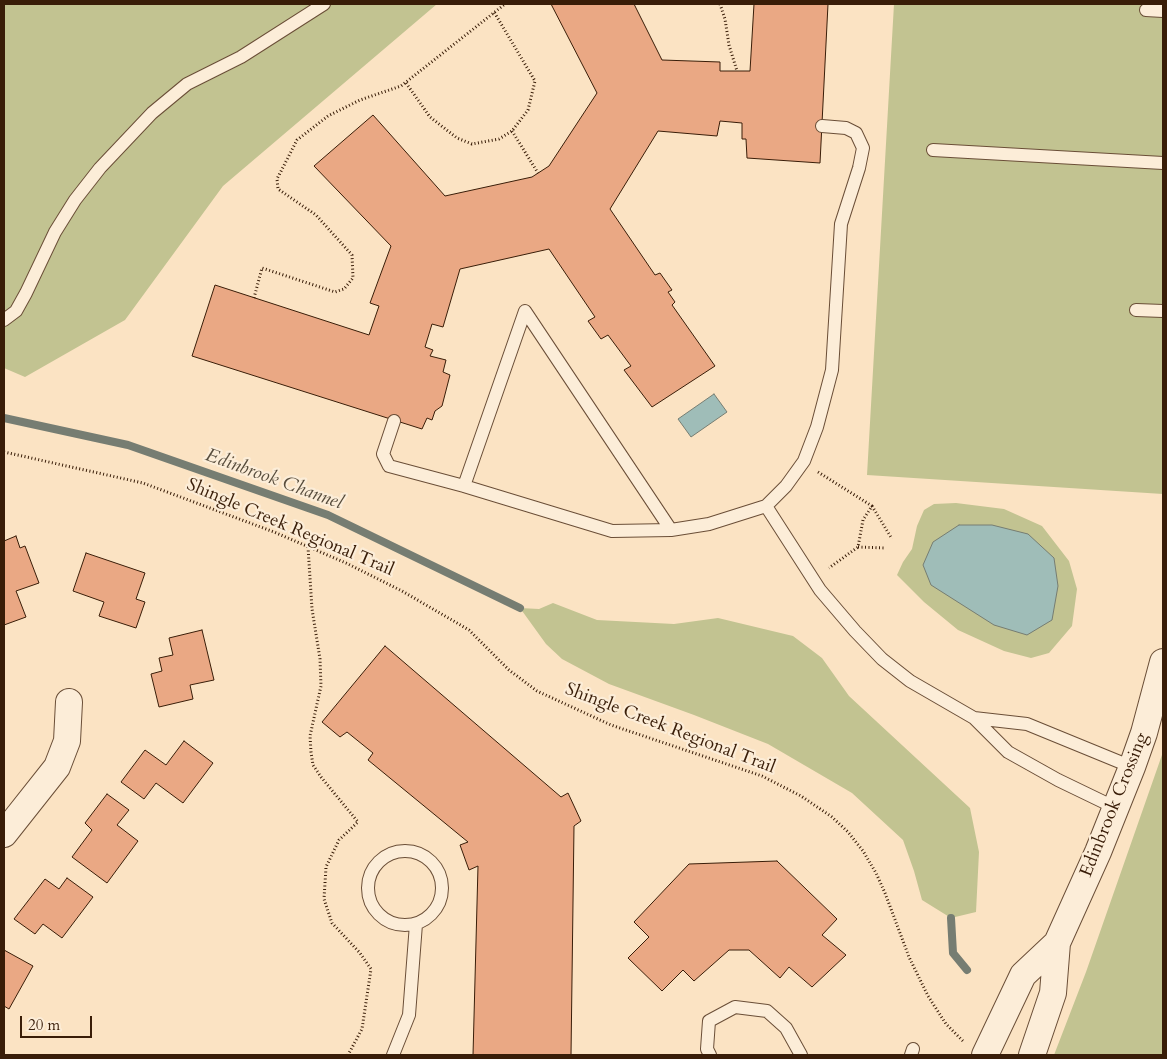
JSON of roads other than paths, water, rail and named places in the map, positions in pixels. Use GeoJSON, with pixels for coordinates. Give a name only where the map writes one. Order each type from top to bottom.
{"type":"FeatureCollection","features":[{"type":"Feature","properties":{"kind":"street","name":"Edinbrook Crossing"},"geometry":{"type":"LineString","coordinates":[[1032,1055],[1053,993],[1056,943],[1116,808],[1132,767],[1144,733],[1163,662]]}},
{"type":"Feature","properties":{"kind":"street"},"geometry":{"type":"LineString","coordinates":[[4,834],[57,767],[67,741],[69,702]]}},
{"type":"Feature","properties":{"kind":"street","name":"Edinbrook Crossing"},"geometry":{"type":"LineString","coordinates":[[976,1050],[1023,976],[1056,943]]}},
{"type":"Feature","properties":{"kind":"lane"},"geometry":{"type":"LineString","coordinates":[[4,320],[16,311],[55,232],[75,200],[100,168],[152,113],[187,84],[240,57],[324,4]]}},
{"type":"Feature","properties":{"kind":"lane"},"geometry":{"type":"LineString","coordinates":[[1146,10],[1163,11]]}},
{"type":"Feature","properties":{"kind":"lane"},"geometry":{"type":"LineString","coordinates":[[394,421],[383,454],[389,466],[464,486],[612,531],[671,530],[709,524],[766,506],[786,486],[804,461],[817,427],[832,370],[841,224],[859,168],[863,148],[856,133],[846,128],[822,126]]}},
{"type":"Feature","properties":{"kind":"lane"},"geometry":{"type":"LineString","coordinates":[[933,150],[1163,163]]}},
{"type":"Feature","properties":{"kind":"lane"},"geometry":{"type":"LineString","coordinates":[[1136,310],[1163,312]]}},
{"type":"Feature","properties":{"kind":"lane"},"geometry":{"type":"LineString","coordinates":[[464,486],[525,311],[671,530]]}},
{"type":"Feature","properties":{"kind":"lane"},"geometry":{"type":"LineString","coordinates":[[766,506],[820,590],[882,659],[910,681],[974,718],[1008,752],[1058,780],[1116,808]]}},
{"type":"Feature","properties":{"kind":"lane"},"geometry":{"type":"LineString","coordinates":[[974,718],[1028,724],[1132,767]]}},
{"type":"Feature","properties":{"kind":"lane"},"geometry":{"type":"LineString","coordinates":[[399,851],[411,851],[423,855],[433,863],[440,873],[443,885],[442,898],[436,910],[428,918],[416,924],[404,926],[392,923],[382,917],[374,908],[369,897],[368,885],[371,873],[387,855],[399,851]]}},
{"type":"Feature","properties":{"kind":"lane"},"geometry":{"type":"LineString","coordinates":[[393,1055],[409,1015],[416,924]]}},
{"type":"Feature","properties":{"kind":"lane"},"geometry":{"type":"LineString","coordinates":[[710,1055],[707,1049],[709,1021],[735,1007],[767,1011],[786,1028],[801,1055]]}},
{"type":"Feature","properties":{"kind":"water"},"geometry":{"type":"Polygon","coordinates":[[[714,394],[727,412],[691,437],[678,419],[714,394]]]}},
{"type":"Feature","properties":{"kind":"water"},"geometry":{"type":"Polygon","coordinates":[[[959,525],[992,525],[1028,534],[1054,558],[1058,586],[1052,620],[1027,635],[994,625],[931,585],[923,565],[933,542],[959,525]]]}},
{"type":"Feature","properties":{"kind":"waterway","name":"Edinbrook Channel"},"geometry":{"type":"LineString","coordinates":[[4,418],[128,445],[328,515],[520,608]]}},
{"type":"Feature","properties":{"kind":"waterway","name":"Edinbrook Channel"},"geometry":{"type":"LineString","coordinates":[[951,918],[953,953],[967,970]]}}]}
